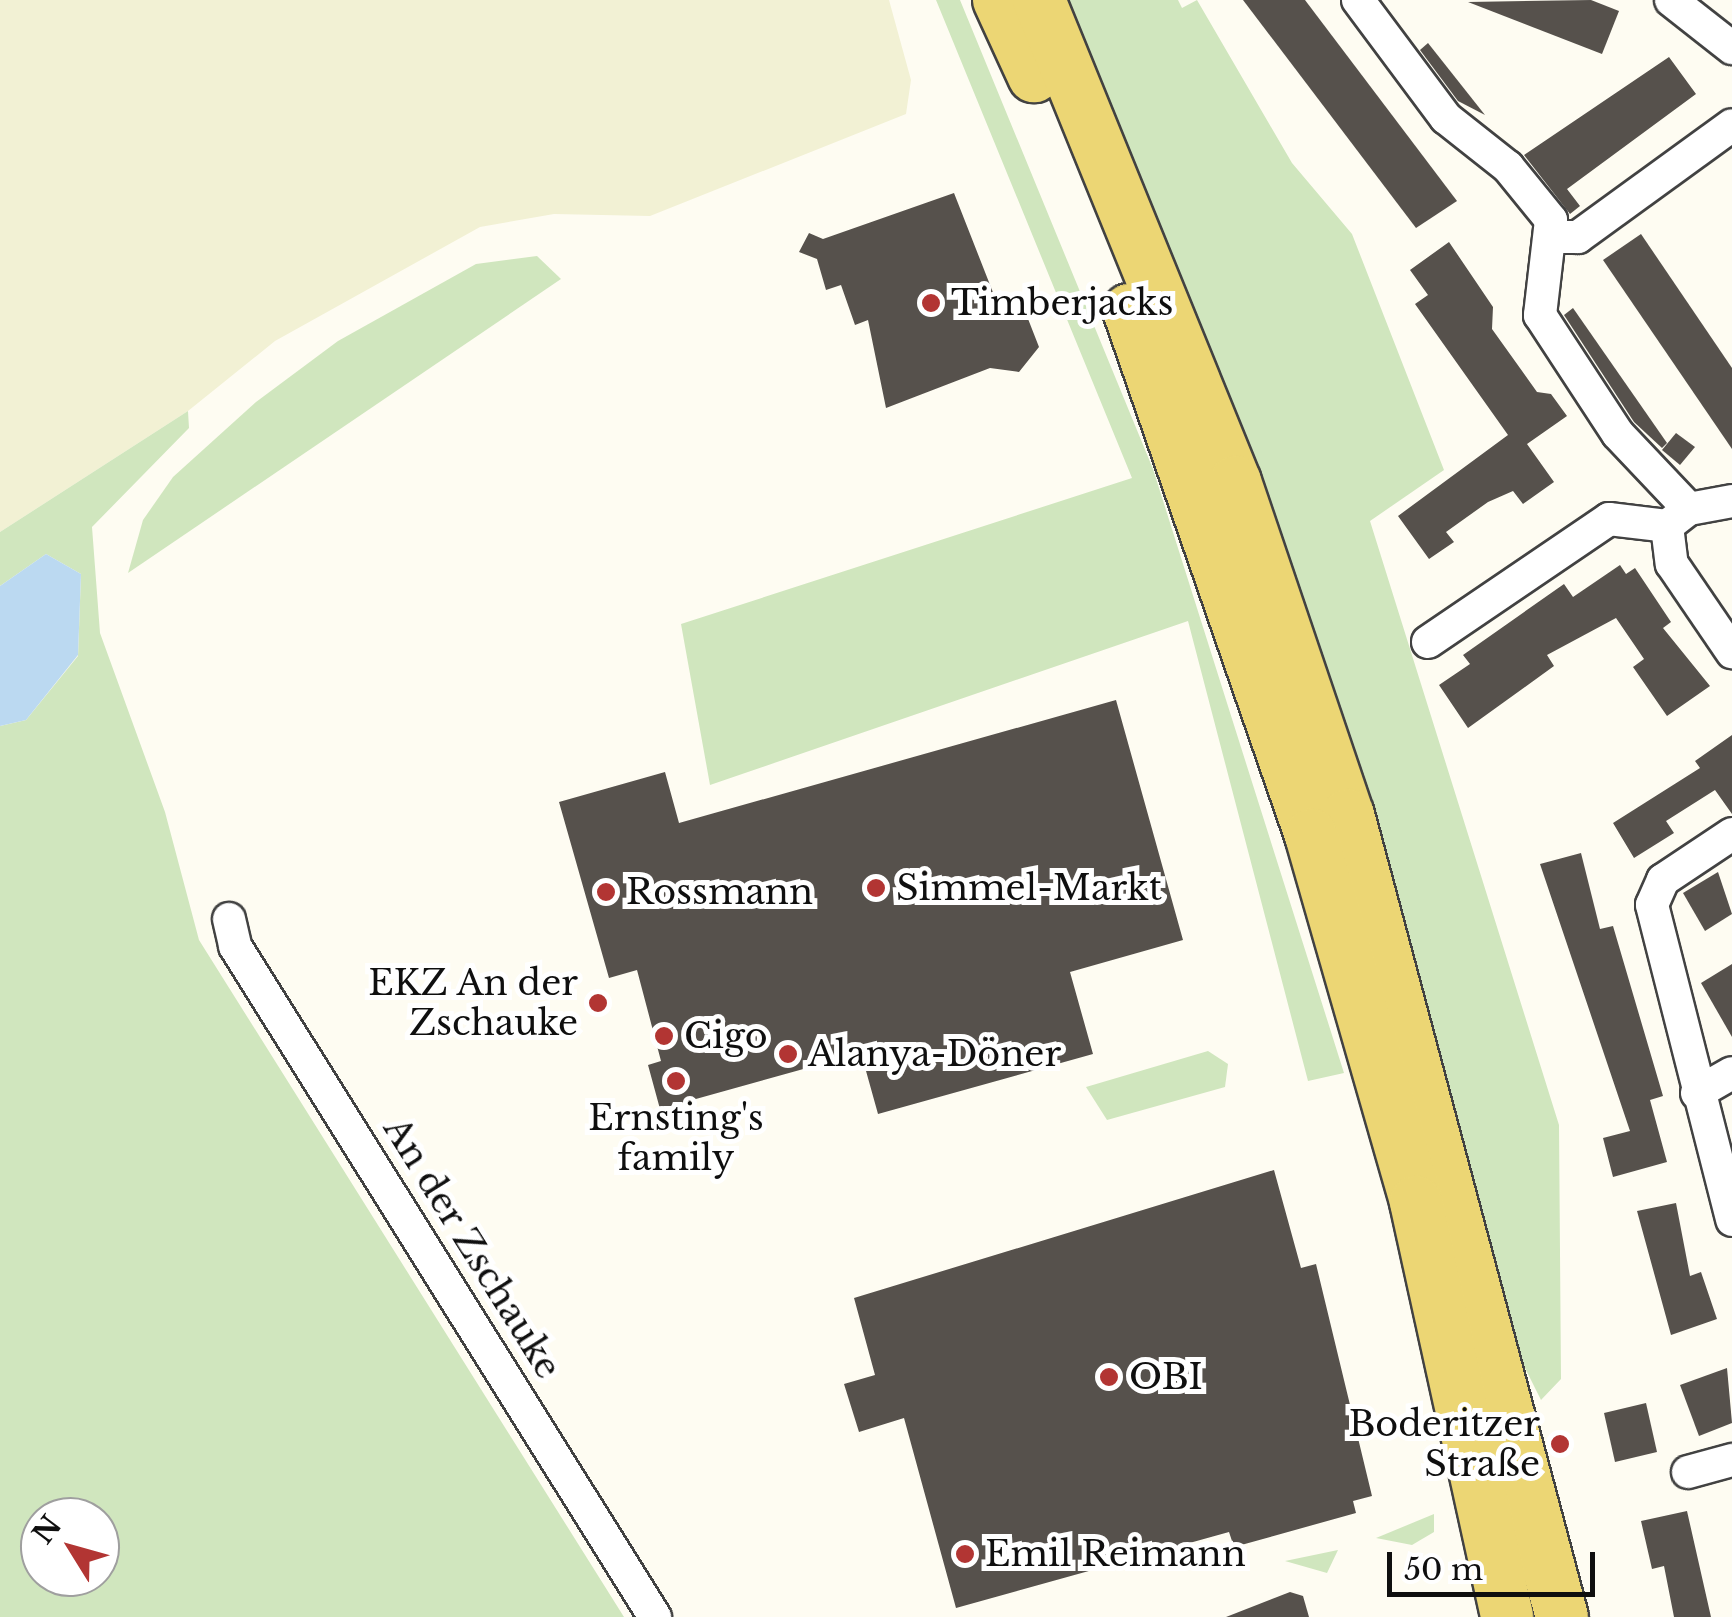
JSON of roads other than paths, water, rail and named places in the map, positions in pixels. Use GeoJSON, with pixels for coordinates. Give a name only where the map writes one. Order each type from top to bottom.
{"type":"FeatureCollection","features":[{"type":"Feature","properties":{"kind":"main road"},"geometry":{"type":"LineString","coordinates":[[999,0],[1070,151],[1193,478],[1311,835],[1416,1202],[1506,1617]]}},
{"type":"Feature","properties":{"kind":"main road"},"geometry":{"type":"LineString","coordinates":[[1039,0],[1235,482],[1348,816],[1562,1617]]}},
{"type":"Feature","properties":{"kind":"street"},"geometry":{"type":"LineString","coordinates":[[1358,0],[1446,118],[1508,167],[1554,237],[1540,304],[1545,326],[1678,518],[1672,564],[1732,652]]}},
{"type":"Feature","properties":{"kind":"street"},"geometry":{"type":"LineString","coordinates":[[1671,0],[1732,48]]}},
{"type":"Feature","properties":{"kind":"street"},"geometry":{"type":"LineString","coordinates":[[1554,237],[1578,237],[1732,124]]}},
{"type":"Feature","properties":{"kind":"street"},"geometry":{"type":"LineString","coordinates":[[1428,642],[1609,519],[1678,518],[1732,501]]}},
{"type":"Feature","properties":{"kind":"street"},"geometry":{"type":"LineString","coordinates":[[1732,834],[1663,880],[1652,905],[1732,1220]]}},
{"type":"Feature","properties":{"kind":"street","name":"An der Zschauke"},"geometry":{"type":"LineString","coordinates":[[229,919],[235,946],[655,1617]]}},
{"type":"Feature","properties":{"kind":"street"},"geometry":{"type":"LineString","coordinates":[[1697,1094],[1732,1073]]}},
{"type":"Feature","properties":{"kind":"street"},"geometry":{"type":"LineString","coordinates":[[1688,1472],[1732,1460]]}},
{"type":"Feature","properties":{"kind":"water"},"geometry":{"type":"Polygon","coordinates":[[[46,554],[81,574],[78,655],[26,720],[0,726],[0,586],[46,554]]]}},
{"type":"Feature","properties":{"kind":"place","name":"Timberjacks"},"geometry":{"type":"Point","coordinates":[931,303]}},
{"type":"Feature","properties":{"kind":"place","name":"Simmel-Markt"},"geometry":{"type":"Point","coordinates":[876,888]}},
{"type":"Feature","properties":{"kind":"place","name":"Rossmann"},"geometry":{"type":"Point","coordinates":[606,892]}},
{"type":"Feature","properties":{"kind":"place","name":"EKZ An der Zschauke"},"geometry":{"type":"Point","coordinates":[598,1003]}},
{"type":"Feature","properties":{"kind":"place","name":"Cigo"},"geometry":{"type":"Point","coordinates":[664,1036]}},
{"type":"Feature","properties":{"kind":"place","name":"Alanya-Döner"},"geometry":{"type":"Point","coordinates":[788,1054]}},
{"type":"Feature","properties":{"kind":"place","name":"Ernsting's family"},"geometry":{"type":"Point","coordinates":[676,1081]}},
{"type":"Feature","properties":{"kind":"place","name":"OBI"},"geometry":{"type":"Point","coordinates":[1109,1377]}},
{"type":"Feature","properties":{"kind":"place","name":"Boderitzer Straße"},"geometry":{"type":"Point","coordinates":[1560,1444]}},
{"type":"Feature","properties":{"kind":"place","name":"Emil Reimann"},"geometry":{"type":"Point","coordinates":[965,1554]}}]}
